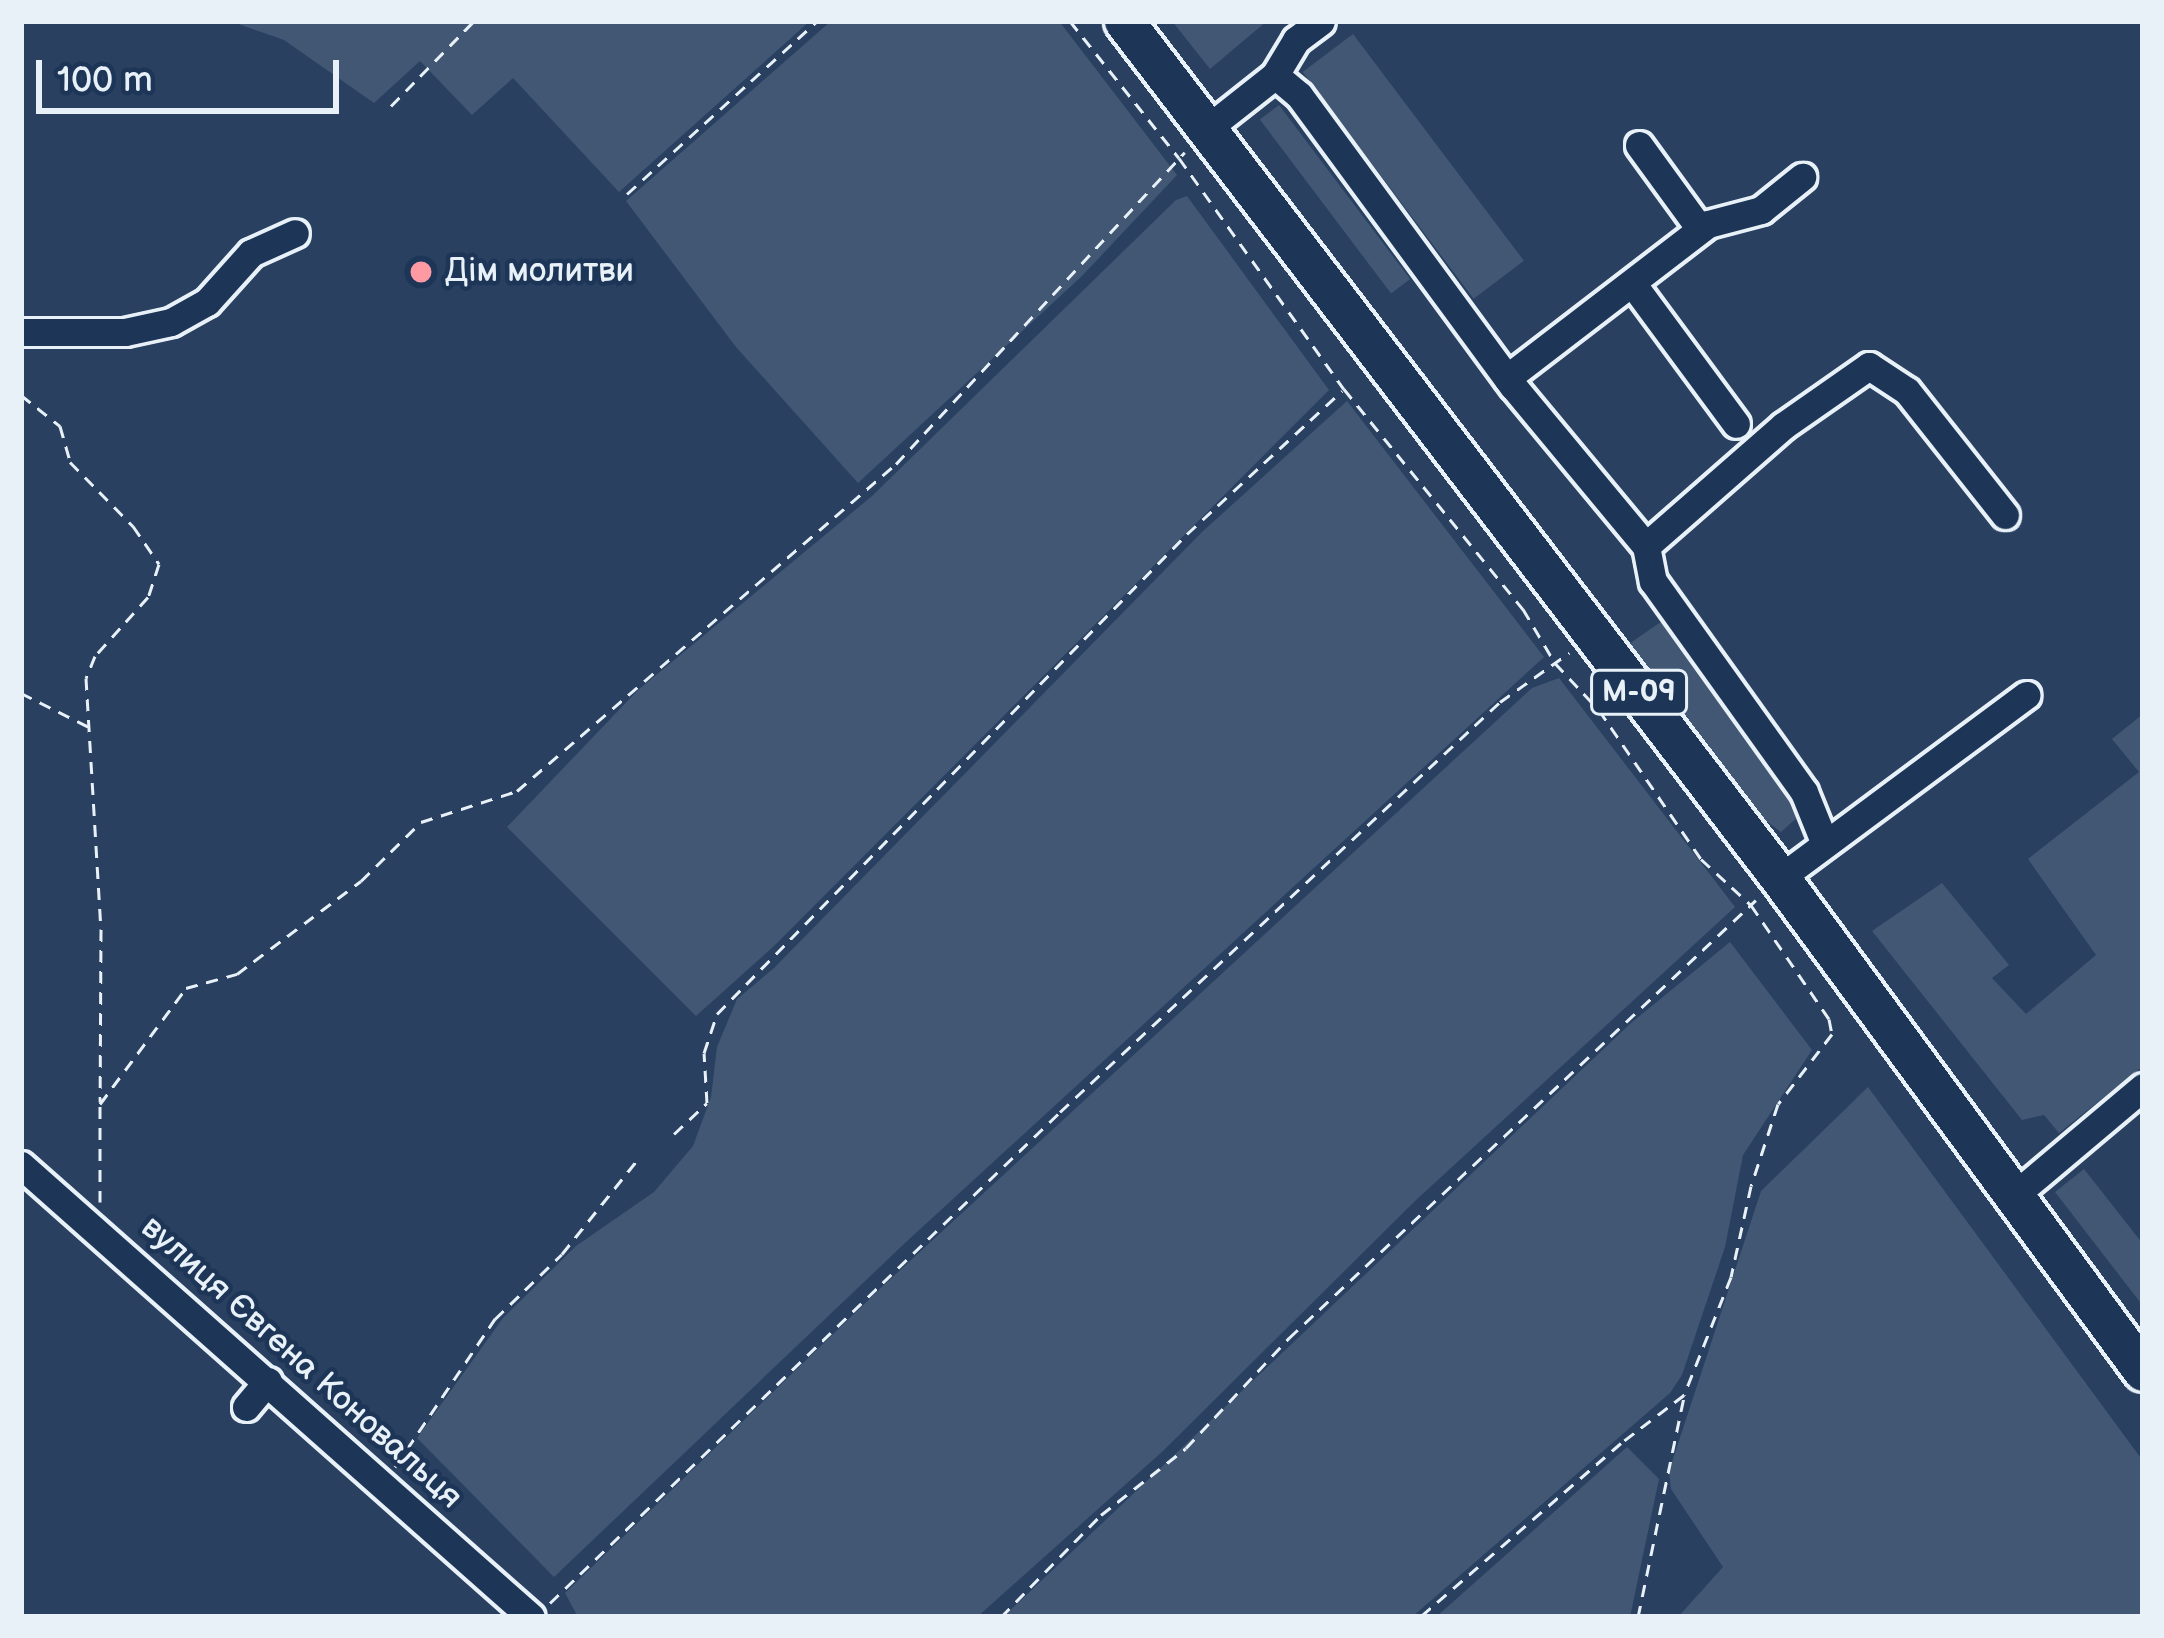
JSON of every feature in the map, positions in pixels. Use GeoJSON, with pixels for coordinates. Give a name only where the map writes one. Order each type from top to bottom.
{"type":"FeatureCollection","features":[{"type":"Feature","properties":{"kind":"highway","name":"М-09"},"geometry":{"type":"LineString","coordinates":[[1124,21],[1780,878],[2143,1371]]}},
{"type":"Feature","properties":{"kind":"street"},"geometry":{"type":"LineString","coordinates":[[1208,128],[1275,75],[1296,40],[1321,21]]}},
{"type":"Feature","properties":{"kind":"street"},"geometry":{"type":"LineString","coordinates":[[1275,75],[1299,95],[1508,378],[1646,546],[1653,581],[1804,792],[1826,844]]}},
{"type":"Feature","properties":{"kind":"street"},"geometry":{"type":"LineString","coordinates":[[1639,145],[1700,229]]}},
{"type":"Feature","properties":{"kind":"street"},"geometry":{"type":"LineString","coordinates":[[1508,378],[1700,229],[1760,210],[1802,177]]}},
{"type":"Feature","properties":{"kind":"street"},"geometry":{"type":"LineString","coordinates":[[21,332],[125,332],[171,322],[207,302],[251,253],[295,233]]}},
{"type":"Feature","properties":{"kind":"street"},"geometry":{"type":"LineString","coordinates":[[1632,283],[1736,424]]}},
{"type":"Feature","properties":{"kind":"street"},"geometry":{"type":"LineString","coordinates":[[1646,546],[1784,426],[1869,366],[1907,391],[2005,515]]}},
{"type":"Feature","properties":{"kind":"street"},"geometry":{"type":"LineString","coordinates":[[1780,878],[2026,695]]}},
{"type":"Feature","properties":{"kind":"street"},"geometry":{"type":"LineString","coordinates":[[2016,1194],[2143,1087]]}},
{"type":"Feature","properties":{"kind":"street","name":"вулиця Євгена Коновальця"},"geometry":{"type":"LineString","coordinates":[[21,1166],[535,1617]]}},
{"type":"Feature","properties":{"kind":"street"},"geometry":{"type":"LineString","coordinates":[[246,1407],[268,1381]]}},
{"type":"Feature","properties":{"kind":"path"},"geometry":{"type":"LineString","coordinates":[[391,106],[474,21]]}},
{"type":"Feature","properties":{"kind":"path"},"geometry":{"type":"LineString","coordinates":[[627,194],[817,21]]}},
{"type":"Feature","properties":{"kind":"path"},"geometry":{"type":"LineString","coordinates":[[1070,21],[1179,158],[1344,389],[1523,608],[1555,663],[1599,710],[1701,859],[1751,905],[1829,1019],[1832,1034],[1778,1104],[1751,1186],[1731,1277],[1684,1395],[1638,1617]]}},
{"type":"Feature","properties":{"kind":"path"},"geometry":{"type":"LineString","coordinates":[[100,1104],[186,988],[237,974],[361,880],[421,822],[517,791],[896,464],[1208,128]]}},
{"type":"Feature","properties":{"kind":"path"},"geometry":{"type":"LineString","coordinates":[[674,1134],[707,1103],[704,1053],[717,1014],[1187,535],[1344,389]]}},
{"type":"Feature","properties":{"kind":"path"},"geometry":{"type":"LineString","coordinates":[[21,394],[60,426],[70,462],[133,526],[159,564],[148,597],[95,656],[86,678],[101,929],[104,1187],[93,1227]]}},
{"type":"Feature","properties":{"kind":"path"},"geometry":{"type":"LineString","coordinates":[[535,1617],[568,1580],[1077,1096],[1500,702],[1595,635]]}},
{"type":"Feature","properties":{"kind":"path"},"geometry":{"type":"LineString","coordinates":[[21,693],[92,728]]}},
{"type":"Feature","properties":{"kind":"path"},"geometry":{"type":"LineString","coordinates":[[1001,1617],[1101,1515],[1186,1448],[1289,1338],[1780,878]]}},
{"type":"Feature","properties":{"kind":"path"},"geometry":{"type":"LineString","coordinates":[[384,1484],[495,1319],[562,1255],[639,1158]]}},
{"type":"Feature","properties":{"kind":"path"},"geometry":{"type":"LineString","coordinates":[[1420,1617],[1621,1443],[1684,1395]]}},
{"type":"Feature","properties":{"kind":"shaded area"},"geometry":{"type":"Polygon","coordinates":[[[230,21],[810,21],[619,192],[513,78],[472,115],[420,61],[374,103],[284,40],[230,21]]]}},
{"type":"Feature","properties":{"kind":"shaded area"},"geometry":{"type":"Polygon","coordinates":[[[831,21],[1059,21],[1177,175],[1083,275],[858,483],[736,347],[626,201],[831,21]]]}},
{"type":"Feature","properties":{"kind":"shaded area"},"geometry":{"type":"Polygon","coordinates":[[[1172,21],[1267,21],[1210,69],[1172,21]]]}},
{"type":"Feature","properties":{"kind":"shaded area"},"geometry":{"type":"Polygon","coordinates":[[[1353,34],[1524,261],[1474,299],[1303,72],[1353,34]]]}},
{"type":"Feature","properties":{"kind":"shaded area"},"geometry":{"type":"Polygon","coordinates":[[[1279,105],[1410,279],[1391,294],[1260,119],[1279,105]]]}},
{"type":"Feature","properties":{"kind":"shaded area"},"geometry":{"type":"Polygon","coordinates":[[[1187,196],[1329,390],[774,946],[696,1016],[507,827],[638,690],[872,496],[1176,200],[1187,196]]]}},
{"type":"Feature","properties":{"kind":"shaded area"},"geometry":{"type":"Polygon","coordinates":[[[1347,401],[1544,657],[905,1243],[554,1577],[417,1438],[503,1318],[576,1246],[654,1192],[693,1146],[711,1097],[717,1047],[737,999],[774,968],[1202,532],[1347,401]]]}},
{"type":"Feature","properties":{"kind":"shaded area"},"geometry":{"type":"Polygon","coordinates":[[[1665,619],[1791,790],[1800,815],[1781,832],[1761,817],[1629,644],[1665,619]]]}},
{"type":"Feature","properties":{"kind":"shaded area"},"geometry":{"type":"Polygon","coordinates":[[[1559,678],[1735,907],[1415,1201],[1163,1451],[977,1617],[578,1617],[565,1593],[885,1284],[1532,688],[1559,678]]]}},
{"type":"Feature","properties":{"kind":"shaded area"},"geometry":{"type":"Polygon","coordinates":[[[2143,714],[2143,1066],[2059,1133],[2044,1115],[2022,1120],[1872,931],[1942,883],[2009,965],[1992,978],[2026,1014],[2096,955],[2028,859],[2139,772],[2112,739],[2143,714]]]}},
{"type":"Feature","properties":{"kind":"shaded area"},"geometry":{"type":"Polygon","coordinates":[[[1730,942],[1812,1050],[1743,1155],[1725,1247],[1682,1375],[1670,1393],[1412,1617],[1003,1617],[1631,1023],[1730,942]]]}},
{"type":"Feature","properties":{"kind":"shaded area"},"geometry":{"type":"Polygon","coordinates":[[[1868,1087],[2143,1461],[2143,1617],[1678,1617],[1723,1567],[1671,1489],[1669,1471],[1761,1191],[1868,1087]]]}},
{"type":"Feature","properties":{"kind":"shaded area"},"geometry":{"type":"Polygon","coordinates":[[[2084,1169],[2143,1244],[2143,1306],[2055,1192],[2084,1169]]]}},
{"type":"Feature","properties":{"kind":"shaded area"},"geometry":{"type":"Polygon","coordinates":[[[1627,1447],[1659,1479],[1630,1617],[1436,1617],[1627,1447]]]}},
{"type":"Feature","properties":{"kind":"place","name":"Дім молитви"},"geometry":{"type":"Point","coordinates":[421,272]}}]}
